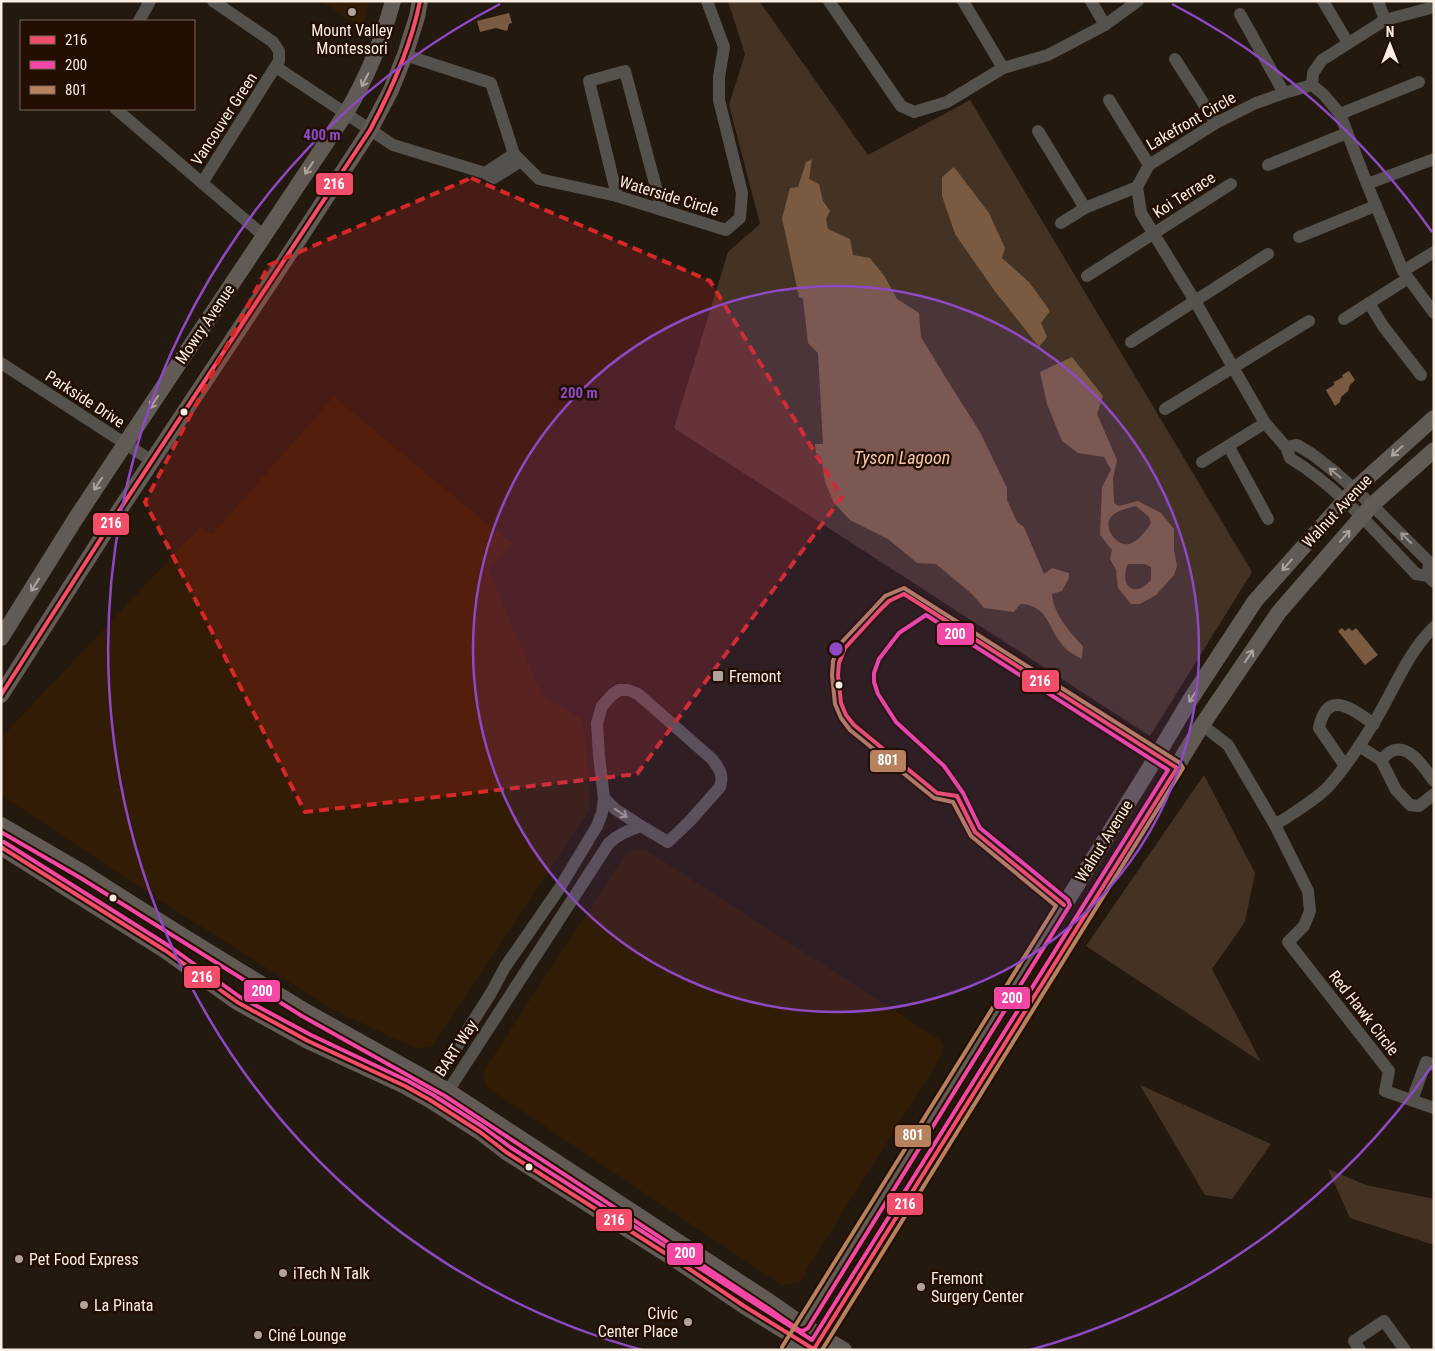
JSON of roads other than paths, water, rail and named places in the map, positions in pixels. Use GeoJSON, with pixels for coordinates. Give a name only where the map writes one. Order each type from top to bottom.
{"type":"FeatureCollection","features":[{"type":"Feature","properties":{"kind":"main road","name":"Mowry Avenue"},"geometry":{"type":"LineString","coordinates":[[1,638],[76,518],[346,113],[369,73],[393,1]]}},
{"type":"Feature","properties":{"kind":"main road","name":"Mowry Avenue"},"geometry":{"type":"LineString","coordinates":[[1,695],[64,595],[370,130],[391,90],[405,55],[420,1]]}},
{"type":"Feature","properties":{"kind":"main road","name":"Walnut Avenue"},"geometry":{"type":"LineString","coordinates":[[795,1338],[1146,774],[1190,700],[1243,619],[1259,596],[1350,495],[1434,418]]}},
{"type":"Feature","properties":{"kind":"main road","name":"Walnut Avenue"},"geometry":{"type":"LineString","coordinates":[[816,1346],[1202,725],[1279,612],[1367,511],[1434,450]]}},
{"type":"Feature","properties":{"kind":"main road"},"geometry":{"type":"LineString","coordinates":[[1,825],[82,872],[300,1009],[441,1087],[770,1302],[795,1338]]}},
{"type":"Feature","properties":{"kind":"main road"},"geometry":{"type":"LineString","coordinates":[[1,847],[166,951],[237,1002],[308,1041],[405,1086],[430,1100],[522,1162],[795,1338],[816,1346],[844,1350]]}},
{"type":"Feature","properties":{"kind":"street"},"geometry":{"type":"LineString","coordinates":[[140,20],[150,1]]}},
{"type":"Feature","properties":{"kind":"street"},"geometry":{"type":"LineString","coordinates":[[213,1],[273,42],[278,51],[279,61],[276,67]]}},
{"type":"Feature","properties":{"kind":"street","name":"Waterside Circle"},"geometry":{"type":"LineString","coordinates":[[405,55],[491,83],[518,158],[539,179],[617,196],[726,230],[740,218],[742,194],[719,100],[719,77],[724,48],[707,1]]}},
{"type":"Feature","properties":{"kind":"street"},"geometry":{"type":"LineString","coordinates":[[829,1],[901,106],[914,112],[946,102],[1003,68],[1048,54],[1106,25],[1138,1]]}},
{"type":"Feature","properties":{"kind":"street"},"geometry":{"type":"LineString","coordinates":[[963,1],[1003,68]]}},
{"type":"Feature","properties":{"kind":"street"},"geometry":{"type":"LineString","coordinates":[[1092,1],[1106,25]]}},
{"type":"Feature","properties":{"kind":"street"},"geometry":{"type":"LineString","coordinates":[[1323,1],[1348,43]]}},
{"type":"Feature","properties":{"kind":"street"},"geometry":{"type":"LineString","coordinates":[[1378,1],[1385,20]]}},
{"type":"Feature","properties":{"kind":"street"},"geometry":{"type":"LineString","coordinates":[[1434,7],[1385,20],[1348,43],[1322,60],[1313,73],[1312,85],[1340,114],[1366,184],[1405,275],[1434,313]]}},
{"type":"Feature","properties":{"kind":"street"},"geometry":{"type":"LineString","coordinates":[[1240,14],[1284,93]]}},
{"type":"Feature","properties":{"kind":"street"},"geometry":{"type":"LineString","coordinates":[[1176,59],[1216,123]]}},
{"type":"Feature","properties":{"kind":"street","name":"Vancouver Green"},"geometry":{"type":"LineString","coordinates":[[202,183],[276,67],[346,113]]}},
{"type":"Feature","properties":{"kind":"street"},"geometry":{"type":"LineString","coordinates":[[617,196],[588,81],[625,71],[662,210]]}},
{"type":"Feature","properties":{"kind":"street"},"geometry":{"type":"LineString","coordinates":[[1340,114],[1419,82]]}},
{"type":"Feature","properties":{"kind":"street","name":"Lakefront Circle"},"geometry":{"type":"LineString","coordinates":[[1137,187],[1150,165],[1216,123],[1256,103],[1312,85]]}},
{"type":"Feature","properties":{"kind":"street"},"geometry":{"type":"LineString","coordinates":[[1109,100],[1150,165]]}},
{"type":"Feature","properties":{"kind":"street"},"geometry":{"type":"LineString","coordinates":[[117,110],[264,236]]}},
{"type":"Feature","properties":{"kind":"street"},"geometry":{"type":"LineString","coordinates":[[346,113],[392,146],[490,175],[518,158]]}},
{"type":"Feature","properties":{"kind":"street"},"geometry":{"type":"LineString","coordinates":[[1038,131],[1085,208]]}},
{"type":"Feature","properties":{"kind":"street"},"geometry":{"type":"LineString","coordinates":[[1268,165],[1347,133]]}},
{"type":"Feature","properties":{"kind":"street"},"geometry":{"type":"LineString","coordinates":[[1366,184],[1434,159]]}},
{"type":"Feature","properties":{"kind":"street","name":"Koi Terrace"},"geometry":{"type":"LineString","coordinates":[[1087,276],[1231,184]]}},
{"type":"Feature","properties":{"kind":"street"},"geometry":{"type":"LineString","coordinates":[[1062,223],[1085,208],[1137,187],[1141,214],[1195,301],[1265,423],[1286,447],[1297,445],[1305,450],[1367,511],[1429,562],[1431,579],[1416,574],[1367,511]]}},
{"type":"Feature","properties":{"kind":"street"},"geometry":{"type":"LineString","coordinates":[[1299,237],[1375,206]]}},
{"type":"Feature","properties":{"kind":"street"},"geometry":{"type":"LineString","coordinates":[[1344,319],[1369,303],[1434,252]]}},
{"type":"Feature","properties":{"kind":"street"},"geometry":{"type":"LineString","coordinates":[[1130,342],[1268,254]]}},
{"type":"Feature","properties":{"kind":"street"},"geometry":{"type":"LineString","coordinates":[[1369,303],[1382,326],[1421,375]]}},
{"type":"Feature","properties":{"kind":"street"},"geometry":{"type":"LineString","coordinates":[[1165,409],[1309,321]]}},
{"type":"Feature","properties":{"kind":"street","name":"Parkside Drive"},"geometry":{"type":"LineString","coordinates":[[1,363],[152,461]]}},
{"type":"Feature","properties":{"kind":"street"},"geometry":{"type":"LineString","coordinates":[[1202,462],[1265,423]]}},
{"type":"Feature","properties":{"kind":"street"},"geometry":{"type":"LineString","coordinates":[[1229,446],[1268,519]]}},
{"type":"Feature","properties":{"kind":"street"},"geometry":{"type":"LineString","coordinates":[[1202,725],[1228,745],[1275,825],[1327,788],[1345,766],[1374,724],[1416,648],[1434,627]]}},
{"type":"Feature","properties":{"kind":"street","name":"BART Way"},"geometry":{"type":"LineString","coordinates":[[441,1087],[505,967],[558,889],[593,833],[602,813],[604,798],[597,723],[602,706],[619,690],[628,690],[638,694],[712,758],[720,768],[722,780],[720,786],[689,822],[668,842],[615,809],[604,798]]}},
{"type":"Feature","properties":{"kind":"street"},"geometry":{"type":"LineString","coordinates":[[1345,766],[1319,728],[1321,717],[1327,708],[1333,705],[1348,706],[1374,724]]}},
{"type":"Feature","properties":{"kind":"street"},"geometry":{"type":"LineString","coordinates":[[1359,746],[1381,760],[1396,790],[1410,805],[1418,806],[1434,794]]}},
{"type":"Feature","properties":{"kind":"street"},"geometry":{"type":"LineString","coordinates":[[1381,760],[1392,750],[1403,750],[1411,754],[1434,781]]}},
{"type":"Feature","properties":{"kind":"street","name":"Red Hawk Circle"},"geometry":{"type":"LineString","coordinates":[[1275,825],[1308,891],[1310,911],[1304,926],[1288,942],[1389,1071],[1385,1091],[1434,1108]]}},
{"type":"Feature","properties":{"kind":"street","name":"BART Way"},"geometry":{"type":"LineString","coordinates":[[430,1100],[441,1087],[609,843],[625,831],[641,826]]}},
{"type":"Feature","properties":{"kind":"street"},"geometry":{"type":"LineString","coordinates":[[1412,1100],[1426,1062],[1434,1065]]}},
{"type":"Feature","properties":{"kind":"street"},"geometry":{"type":"LineString","coordinates":[[1360,1350],[1354,1341],[1384,1321],[1405,1350]]}},
{"type":"Feature","properties":{"kind":"water"},"geometry":{"type":"Polygon","coordinates":[[[509,13],[512,23],[509,24],[507,31],[496,28],[480,32],[477,21],[509,13]]]}},
{"type":"Feature","properties":{"kind":"water","name":"Tyson Lagoon"},"geometry":{"type":"Polygon","coordinates":[[[812,159],[809,179],[819,184],[823,201],[830,211],[826,219],[828,229],[850,239],[853,255],[870,258],[885,277],[897,299],[919,313],[921,337],[980,432],[1007,488],[1007,500],[1017,522],[1024,527],[1044,574],[1052,568],[1069,573],[1069,578],[1062,591],[1052,594],[1053,601],[1055,608],[1068,629],[1083,646],[1082,659],[1063,646],[1040,611],[1028,605],[1020,604],[1014,612],[984,608],[972,594],[936,564],[917,563],[888,539],[850,520],[834,503],[825,482],[821,457],[816,453],[815,444],[823,444],[818,353],[808,343],[803,299],[799,297],[782,218],[790,188],[798,187],[806,162],[812,159]]]}},
{"type":"Feature","properties":{"kind":"water"},"geometry":{"type":"Polygon","coordinates":[[[954,167],[989,213],[1005,248],[1002,258],[1029,282],[1050,311],[1041,323],[1047,337],[1039,347],[994,290],[955,234],[942,196],[942,177],[954,167]]]}},
{"type":"Feature","properties":{"kind":"water"},"geometry":{"type":"Polygon","coordinates":[[[1072,357],[1103,396],[1097,414],[1117,460],[1113,478],[1114,503],[1119,506],[1138,501],[1161,513],[1174,529],[1174,551],[1177,566],[1174,575],[1156,595],[1140,604],[1131,604],[1118,588],[1116,570],[1110,559],[1112,550],[1100,535],[1102,487],[1111,470],[1104,457],[1078,453],[1062,441],[1047,404],[1040,372],[1072,357]],[[1136,506],[1116,513],[1109,521],[1110,531],[1122,543],[1135,542],[1151,523],[1149,517],[1136,506]],[[1128,564],[1125,578],[1130,587],[1139,589],[1151,580],[1151,567],[1145,564],[1128,564]]]}},
{"type":"Feature","properties":{"kind":"water"},"geometry":{"type":"Polygon","coordinates":[[[1349,371],[1355,380],[1350,385],[1348,391],[1341,397],[1340,402],[1335,406],[1326,390],[1349,371]]]}},
{"type":"Feature","properties":{"kind":"water"},"geometry":{"type":"Polygon","coordinates":[[[1342,628],[1345,631],[1349,628],[1352,631],[1356,628],[1378,655],[1365,665],[1338,631],[1342,628]]]}},
{"type":"Feature","properties":{"kind":"place","name":"Mount Valley Montessori"},"geometry":{"type":"Point","coordinates":[352,12]}},
{"type":"Feature","properties":{"kind":"place","name":"Fremont"},"geometry":{"type":"Point","coordinates":[718,676]}},
{"type":"Feature","properties":{"kind":"place","name":"Pet Food Express"},"geometry":{"type":"Point","coordinates":[19,1259]}},
{"type":"Feature","properties":{"kind":"place","name":"iTech N Talk"},"geometry":{"type":"Point","coordinates":[283,1273]}},
{"type":"Feature","properties":{"kind":"place","name":"Fremont Surgery Center"},"geometry":{"type":"Point","coordinates":[921,1287]}},
{"type":"Feature","properties":{"kind":"place","name":"La Pinata"},"geometry":{"type":"Point","coordinates":[84,1305]}},
{"type":"Feature","properties":{"kind":"place","name":"Civic Center Place"},"geometry":{"type":"Point","coordinates":[688,1322]}},
{"type":"Feature","properties":{"kind":"place","name":"Ciné Lounge"},"geometry":{"type":"Point","coordinates":[258,1335]}}]}
